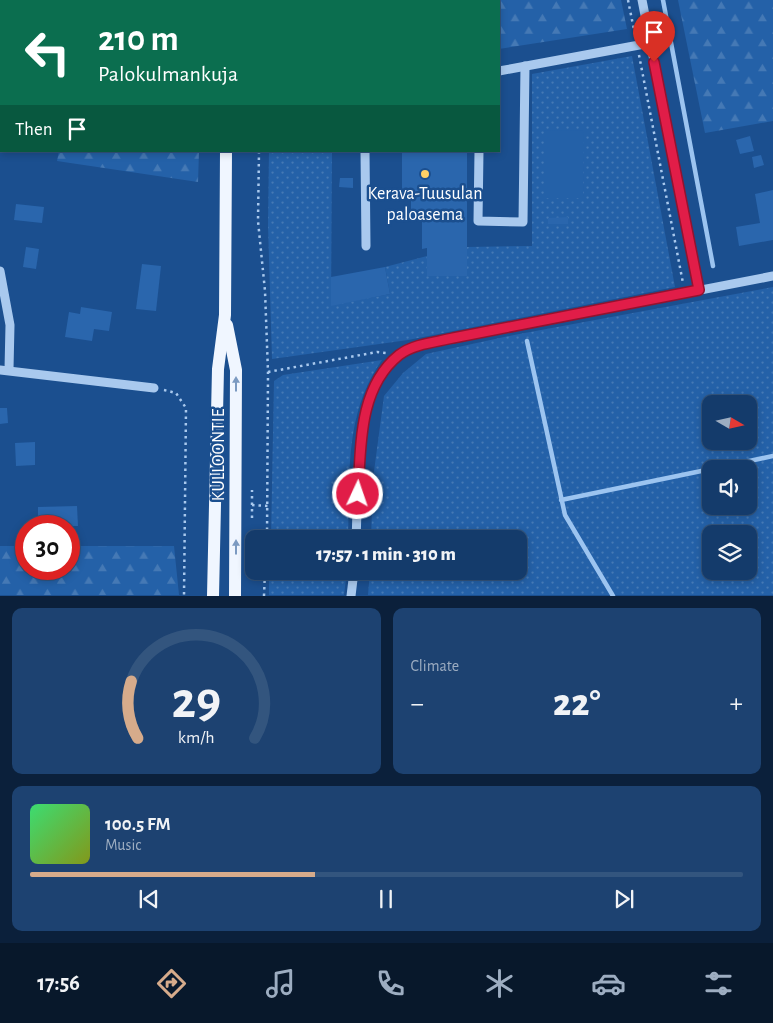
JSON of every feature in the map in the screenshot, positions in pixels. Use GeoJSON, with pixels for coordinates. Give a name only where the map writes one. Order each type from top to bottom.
{"type":"FeatureCollection","features":[{"type":"Feature","properties":{"kind":"main road","name":"KULLOONTIE"},"geometry":{"type":"LineString","coordinates":[[213,596],[218,369],[225,315],[226,152]]}},
{"type":"Feature","properties":{"kind":"main road","name":"KULLOONTIE"},"geometry":{"type":"LineString","coordinates":[[225,315],[236,370],[236,596]]}},
{"type":"Feature","properties":{"kind":"street"},"geometry":{"type":"LineString","coordinates":[[642,0],[699,290]]}},
{"type":"Feature","properties":{"kind":"street"},"geometry":{"type":"LineString","coordinates":[[500,71],[650,43]]}},
{"type":"Feature","properties":{"kind":"street"},"geometry":{"type":"LineString","coordinates":[[479,152],[478,221],[522,222],[525,66]]}},
{"type":"Feature","properties":{"kind":"street"},"geometry":{"type":"LineString","coordinates":[[365,152],[366,246]]}},
{"type":"Feature","properties":{"kind":"street"},"geometry":{"type":"LineString","coordinates":[[0,271],[10,325],[4,370],[154,388]]}},
{"type":"Feature","properties":{"kind":"street"},"geometry":{"type":"LineString","coordinates":[[356,530],[362,431],[366,410],[372,390],[384,370],[400,354],[418,346],[453,338],[773,276]]}},
{"type":"Feature","properties":{"kind":"street"},"geometry":{"type":"LineString","coordinates":[[351,596],[353,580]]}},
{"type":"Feature","properties":{"kind":"path"},"geometry":{"type":"LineString","coordinates":[[628,0],[685,293]]}},
{"type":"Feature","properties":{"kind":"path"},"geometry":{"type":"LineString","coordinates":[[259,152],[258,221],[265,292],[268,372],[268,530]]}},
{"type":"Feature","properties":{"kind":"path"},"geometry":{"type":"LineString","coordinates":[[268,372],[377,352],[400,354]]}},
{"type":"Feature","properties":{"kind":"path"},"geometry":{"type":"LineString","coordinates":[[154,388],[176,393],[186,408],[184,596]]}},
{"type":"Feature","properties":{"kind":"path"},"geometry":{"type":"LineString","coordinates":[[252,490],[252,518]]}},
{"type":"Feature","properties":{"kind":"path"},"geometry":{"type":"LineString","coordinates":[[252,505],[269,506]]}},
{"type":"Feature","properties":{"kind":"path"},"geometry":{"type":"LineString","coordinates":[[264,596],[265,580]]}},
{"type":"Feature","properties":{"kind":"green space"},"geometry":{"type":"Polygon","coordinates":[[[500,0],[621,0],[627,29],[500,49],[500,0]]]}},
{"type":"Feature","properties":{"kind":"green space"},"geometry":{"type":"Polygon","coordinates":[[[678,0],[773,0],[773,121],[705,133],[678,0]]]}},
{"type":"Feature","properties":{"kind":"green space"},"geometry":{"type":"Polygon","coordinates":[[[632,56],[675,287],[408,340],[272,359],[268,225],[269,152],[332,152],[331,305],[390,294],[385,267],[427,256],[427,276],[467,276],[467,247],[532,246],[532,74],[632,56]]]}},
{"type":"Feature","properties":{"kind":"green space"},"geometry":{"type":"Polygon","coordinates":[[[544,130],[584,131],[583,198],[544,198],[544,130]]]}},
{"type":"Feature","properties":{"kind":"green space"},"geometry":{"type":"Polygon","coordinates":[[[59,152],[199,152],[198,182],[57,161],[59,152]]]}},
{"type":"Feature","properties":{"kind":"green space"},"geometry":{"type":"Polygon","coordinates":[[[773,287],[773,595],[368,595],[369,580],[527,580],[527,530],[371,530],[373,479],[384,396],[403,373],[426,354],[514,335],[773,287]]]}},
{"type":"Feature","properties":{"kind":"green space"},"geometry":{"type":"Polygon","coordinates":[[[382,360],[370,380],[361,401],[355,423],[350,469],[348,530],[271,530],[274,381],[283,375],[382,360]]]}},
{"type":"Feature","properties":{"kind":"green space"},"geometry":{"type":"Polygon","coordinates":[[[0,546],[15,546],[15,580],[80,580],[80,546],[174,546],[179,595],[0,595],[0,546]]]}},
{"type":"Feature","properties":{"kind":"green space"},"geometry":{"type":"Polygon","coordinates":[[[269,580],[346,580],[344,595],[269,595],[269,580]]]}},
{"type":"Feature","properties":{"kind":"building"},"geometry":{"type":"Polygon","coordinates":[[[750,136],[754,151],[740,154],[736,140],[750,136]]]}},
{"type":"Feature","properties":{"kind":"building"},"geometry":{"type":"Polygon","coordinates":[[[402,152],[467,152],[467,276],[427,276],[427,248],[422,249],[422,212],[411,212],[411,190],[402,190],[402,152]]]}},
{"type":"Feature","properties":{"kind":"building"},"geometry":{"type":"Polygon","coordinates":[[[761,155],[764,165],[754,168],[752,157],[761,155]]]}},
{"type":"Feature","properties":{"kind":"building"},"geometry":{"type":"Polygon","coordinates":[[[340,178],[353,178],[353,188],[339,187],[340,178]]]}},
{"type":"Feature","properties":{"kind":"building"},"geometry":{"type":"Polygon","coordinates":[[[773,190],[773,240],[739,246],[736,227],[760,223],[755,194],[773,190]]]}},
{"type":"Feature","properties":{"kind":"building"},"geometry":{"type":"Polygon","coordinates":[[[16,204],[44,207],[42,223],[14,220],[16,204]]]}},
{"type":"Feature","properties":{"kind":"building"},"geometry":{"type":"Polygon","coordinates":[[[568,217],[568,224],[548,224],[548,218],[568,217]]]}},
{"type":"Feature","properties":{"kind":"building"},"geometry":{"type":"Polygon","coordinates":[[[26,247],[39,249],[36,269],[23,267],[26,247]]]}},
{"type":"Feature","properties":{"kind":"building"},"geometry":{"type":"Polygon","coordinates":[[[142,264],[161,266],[156,311],[136,309],[142,264]]]}},
{"type":"Feature","properties":{"kind":"building"},"geometry":{"type":"Polygon","coordinates":[[[385,267],[390,294],[331,306],[331,277],[385,267]]]}},
{"type":"Feature","properties":{"kind":"building"},"geometry":{"type":"Polygon","coordinates":[[[81,307],[112,312],[109,331],[94,329],[92,341],[65,337],[69,312],[80,314],[81,307]]]}},
{"type":"Feature","properties":{"kind":"building"},"geometry":{"type":"Polygon","coordinates":[[[0,408],[7,408],[8,423],[0,424],[0,408]]]}},
{"type":"Feature","properties":{"kind":"building"},"geometry":{"type":"Polygon","coordinates":[[[35,442],[35,465],[16,466],[15,443],[35,442]]]}},
{"type":"Feature","properties":{"kind":"building"},"geometry":{"type":"Polygon","coordinates":[[[77,506],[77,515],[38,515],[38,507],[77,506]]]}},
{"type":"Feature","properties":{"kind":"waterway"},"geometry":{"type":"LineString","coordinates":[[663,0],[713,266]]}},
{"type":"Feature","properties":{"kind":"waterway"},"geometry":{"type":"LineString","coordinates":[[527,341],[565,515],[613,596]]}},
{"type":"Feature","properties":{"kind":"waterway"},"geometry":{"type":"LineString","coordinates":[[754,460],[773,456]]}},
{"type":"Feature","properties":{"kind":"waterway"},"geometry":{"type":"LineString","coordinates":[[561,500],[702,471]]}},
{"type":"Feature","properties":{"kind":"place","name":"Kerava-Tuusulan paloasema"},"geometry":{"type":"Point","coordinates":[425,174]}},
{"type":"Feature","properties":{"kind":"route"},"geometry":{"type":"LineString","coordinates":[[358,494],[362,431],[366,410],[372,390],[384,370],[400,354],[418,346],[453,338],[699,290],[654,62]]}}]}
